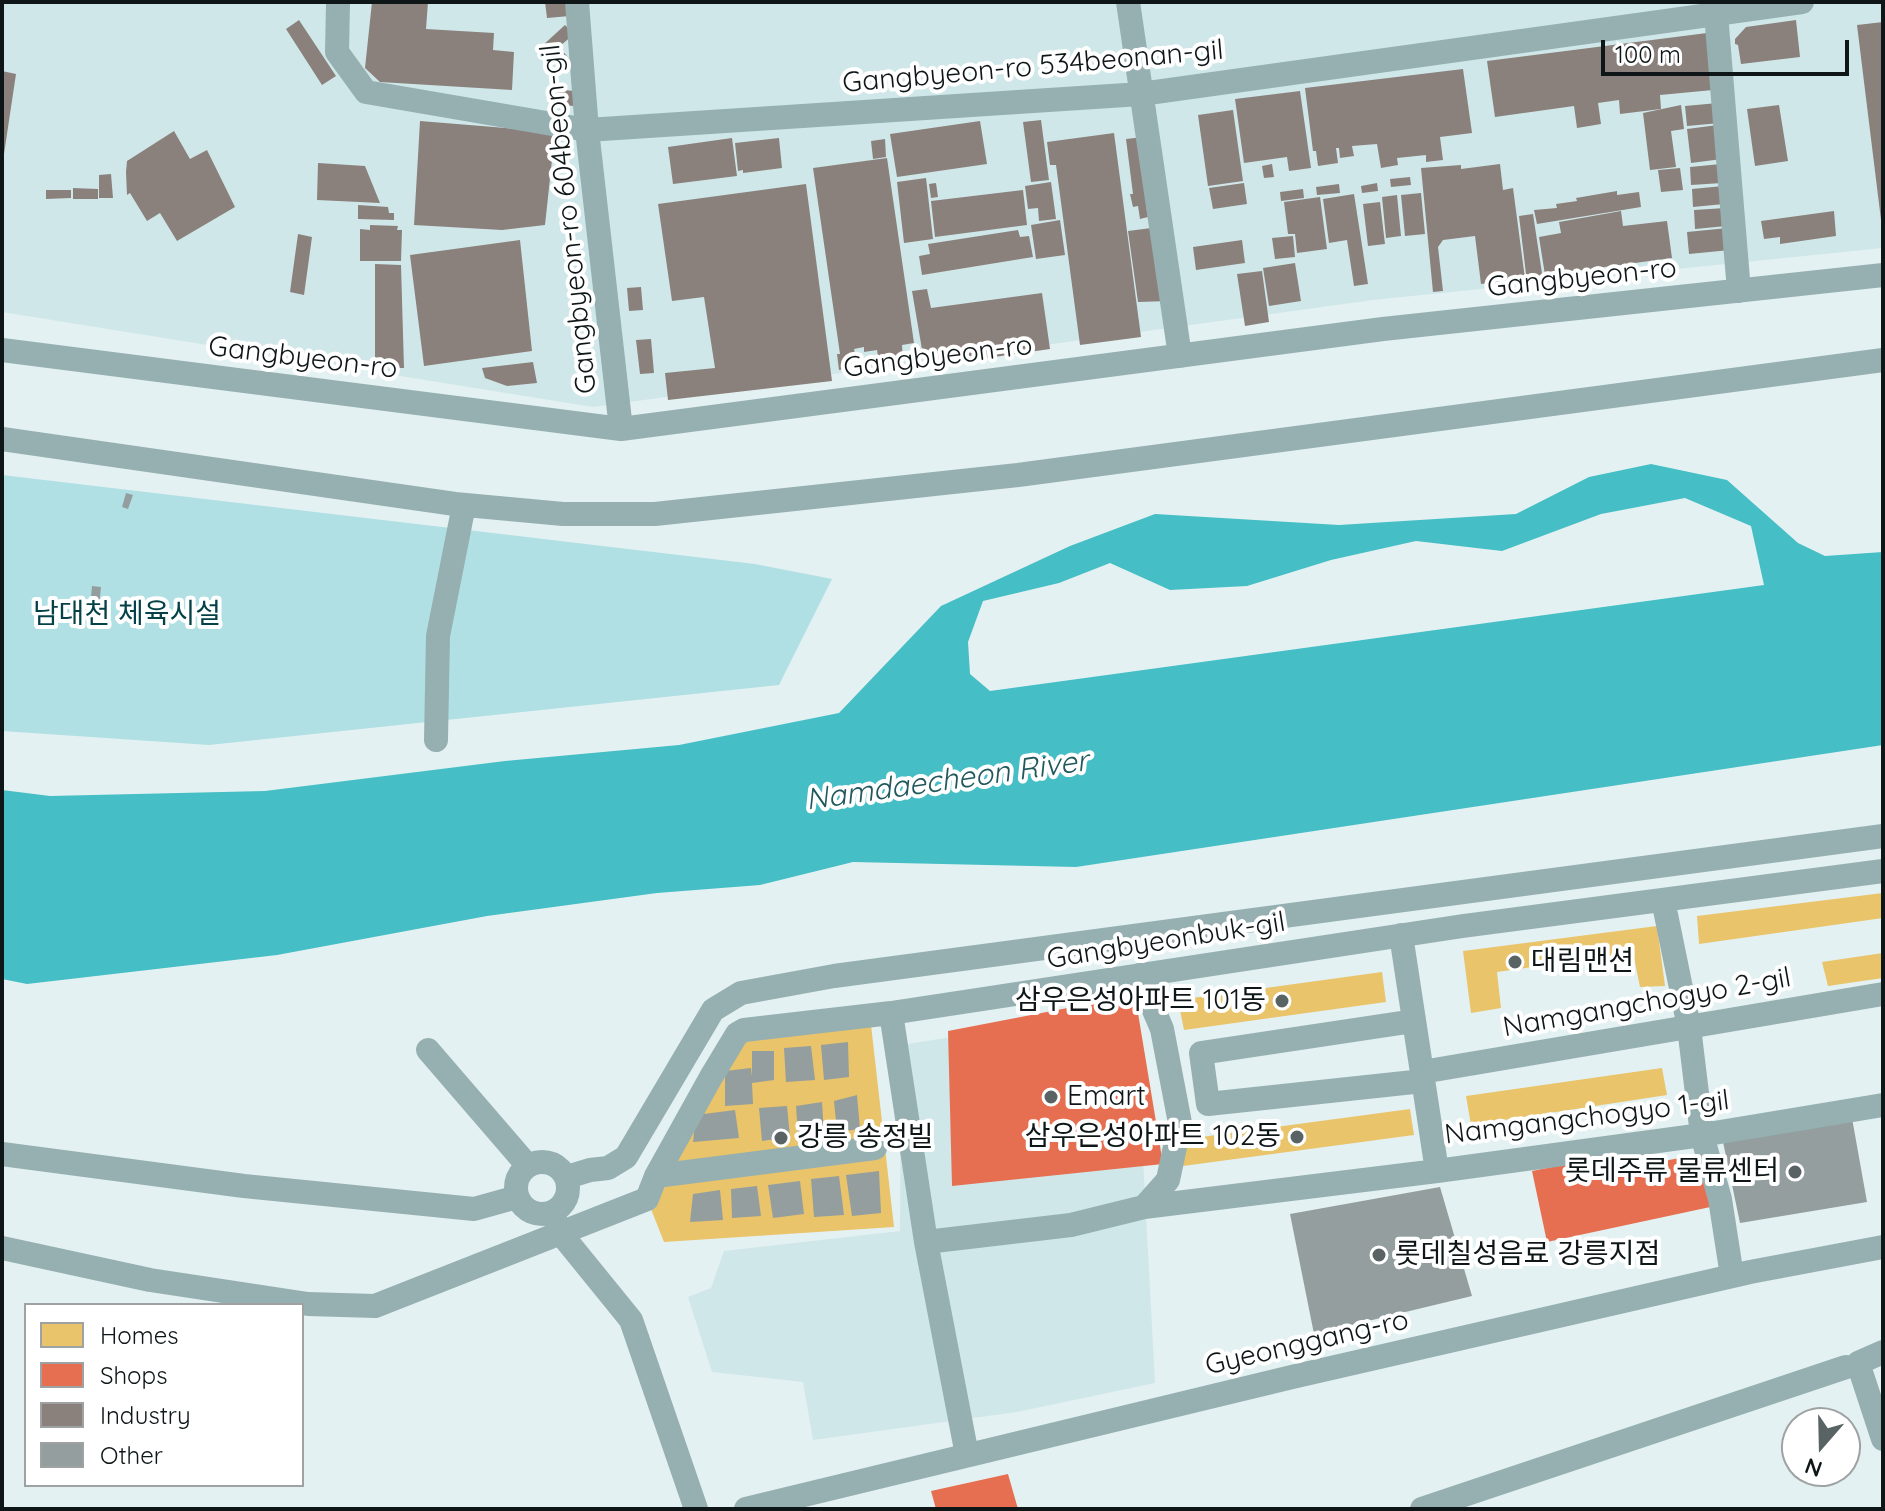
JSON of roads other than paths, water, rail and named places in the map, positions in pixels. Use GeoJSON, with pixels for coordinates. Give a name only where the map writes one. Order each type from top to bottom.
{"type":"FeatureCollection","features":[{"type":"Feature","properties":{"kind":"street","name":"Gangbyeon-ro 534beonan-gil"},"geometry":{"type":"LineString","coordinates":[[338,2],[337,52],[366,92],[587,130],[1141,94],[1716,8],[1802,2]]}},
{"type":"Feature","properties":{"kind":"street","name":"Gangbyeon-ro 604beon-gil"},"geometry":{"type":"LineString","coordinates":[[577,2],[587,130],[621,429]]}},
{"type":"Feature","properties":{"kind":"street"},"geometry":{"type":"LineString","coordinates":[[1128,2],[1180,356]]}},
{"type":"Feature","properties":{"kind":"street"},"geometry":{"type":"LineString","coordinates":[[1716,8],[1739,291]]}},
{"type":"Feature","properties":{"kind":"street","name":"Gangbyeon-ro"},"geometry":{"type":"LineString","coordinates":[[2,350],[621,429],[1383,329],[1883,275]]}},
{"type":"Feature","properties":{"kind":"street"},"geometry":{"type":"LineString","coordinates":[[2,439],[464,505],[563,514],[655,514],[1018,475],[1883,360]]}},
{"type":"Feature","properties":{"kind":"street"},"geometry":{"type":"LineString","coordinates":[[436,740],[438,636],[464,505]]}},
{"type":"Feature","properties":{"kind":"street"},"geometry":{"type":"LineString","coordinates":[[567,1177],[608,1168],[626,1157],[713,1010],[741,993],[866,971],[1883,836]]}},
{"type":"Feature","properties":{"kind":"street","name":"Gangbyeonbuk-gil"},"geometry":{"type":"LineString","coordinates":[[304,1303],[375,1306],[557,1224],[647,1199],[656,1176],[737,1034],[744,1030],[891,1013],[1401,935],[1883,871]]}},
{"type":"Feature","properties":{"kind":"street"},"geometry":{"type":"LineString","coordinates":[[1663,900],[1689,1027],[1702,1135],[1720,1199],[1732,1276]]}},
{"type":"Feature","properties":{"kind":"street","name":"Namgangchogyo 1-gil"},"geometry":{"type":"LineString","coordinates":[[1401,935],[1437,1171],[1702,1135],[1883,1105]]}},
{"type":"Feature","properties":{"kind":"street"},"geometry":{"type":"LineString","coordinates":[[1139,975],[1162,1029],[1180,1123],[1168,1180],[1144,1207]]}},
{"type":"Feature","properties":{"kind":"street","name":"Namgangchogyo 2-gil"},"geometry":{"type":"LineString","coordinates":[[1414,1021],[1201,1053],[1208,1104],[1422,1076],[1883,994]]}},
{"type":"Feature","properties":{"kind":"street"},"geometry":{"type":"LineString","coordinates":[[891,1013],[926,1242],[967,1455]]}},
{"type":"Feature","properties":{"kind":"street"},"geometry":{"type":"LineString","coordinates":[[428,1050],[528,1166]]}},
{"type":"Feature","properties":{"kind":"street"},"geometry":{"type":"LineString","coordinates":[[656,1176],[875,1148]]}},
{"type":"Feature","properties":{"kind":"street"},"geometry":{"type":"LineString","coordinates":[[2,1154],[244,1186],[474,1209],[517,1197]]}},
{"type":"Feature","properties":{"kind":"street"},"geometry":{"type":"LineString","coordinates":[[557,1224],[559,1209],[568,1195],[567,1177],[561,1170],[545,1162],[528,1166],[517,1180],[517,1197],[527,1210],[557,1224],[631,1320],[696,1509]]}},
{"type":"Feature","properties":{"kind":"street"},"geometry":{"type":"LineString","coordinates":[[926,1242],[1071,1225],[1144,1207],[1437,1171]]}},
{"type":"Feature","properties":{"kind":"street","name":"Gyeonggang-ro"},"geometry":{"type":"LineString","coordinates":[[746,1509],[1732,1276],[1883,1247]]}},
{"type":"Feature","properties":{"kind":"street","name":"Gangbyeonbuk-gil"},"geometry":{"type":"LineString","coordinates":[[2,1248],[150,1280],[301,1303]]}},
{"type":"Feature","properties":{"kind":"street"},"geometry":{"type":"LineString","coordinates":[[1883,1352],[1858,1363],[1883,1439]]}},
{"type":"Feature","properties":{"kind":"street"},"geometry":{"type":"LineString","coordinates":[[1422,1509],[1846,1367]]}},
{"type":"Feature","properties":{"kind":"water","name":"Namdaecheon River"},"geometry":{"type":"Polygon","coordinates":[[[1651,464],[1727,480],[1798,543],[1825,556],[1883,552],[1883,745],[1076,867],[853,862],[760,885],[657,893],[487,916],[277,955],[27,984],[2,979],[2,790],[50,796],[265,791],[505,761],[679,745],[839,713],[941,606],[1070,546],[1155,514],[1339,525],[1516,514],[1589,477],[1651,464]],[[1685,498],[1601,514],[1502,551],[1416,541],[1331,560],[1247,586],[1170,590],[1110,563],[1059,583],[983,601],[968,642],[970,674],[990,691],[1764,585],[1751,526],[1685,498]]]}},
{"type":"Feature","properties":{"kind":"place","name":"대림맨션"},"geometry":{"type":"Point","coordinates":[1515,962]}},
{"type":"Feature","properties":{"kind":"place","name":"삼우은성아파트 101동"},"geometry":{"type":"Point","coordinates":[1282,1001]}},
{"type":"Feature","properties":{"kind":"place","name":"Emart"},"geometry":{"type":"Point","coordinates":[1051,1097]}},
{"type":"Feature","properties":{"kind":"place","name":"삼우은성아파트 102동"},"geometry":{"type":"Point","coordinates":[1297,1137]}},
{"type":"Feature","properties":{"kind":"place","name":"강릉 송정빌"},"geometry":{"type":"Point","coordinates":[781,1138]}},
{"type":"Feature","properties":{"kind":"place","name":"롯데주류 물류센터"},"geometry":{"type":"Point","coordinates":[1795,1172]}},
{"type":"Feature","properties":{"kind":"place","name":"롯데칠성음료 강릉지점"},"geometry":{"type":"Point","coordinates":[1379,1255]}},
{"type":"Feature","properties":{"kind":"park label","name":"남대천 체육시설"},"geometry":{"type":"Point","coordinates":[127,615]}}]}
